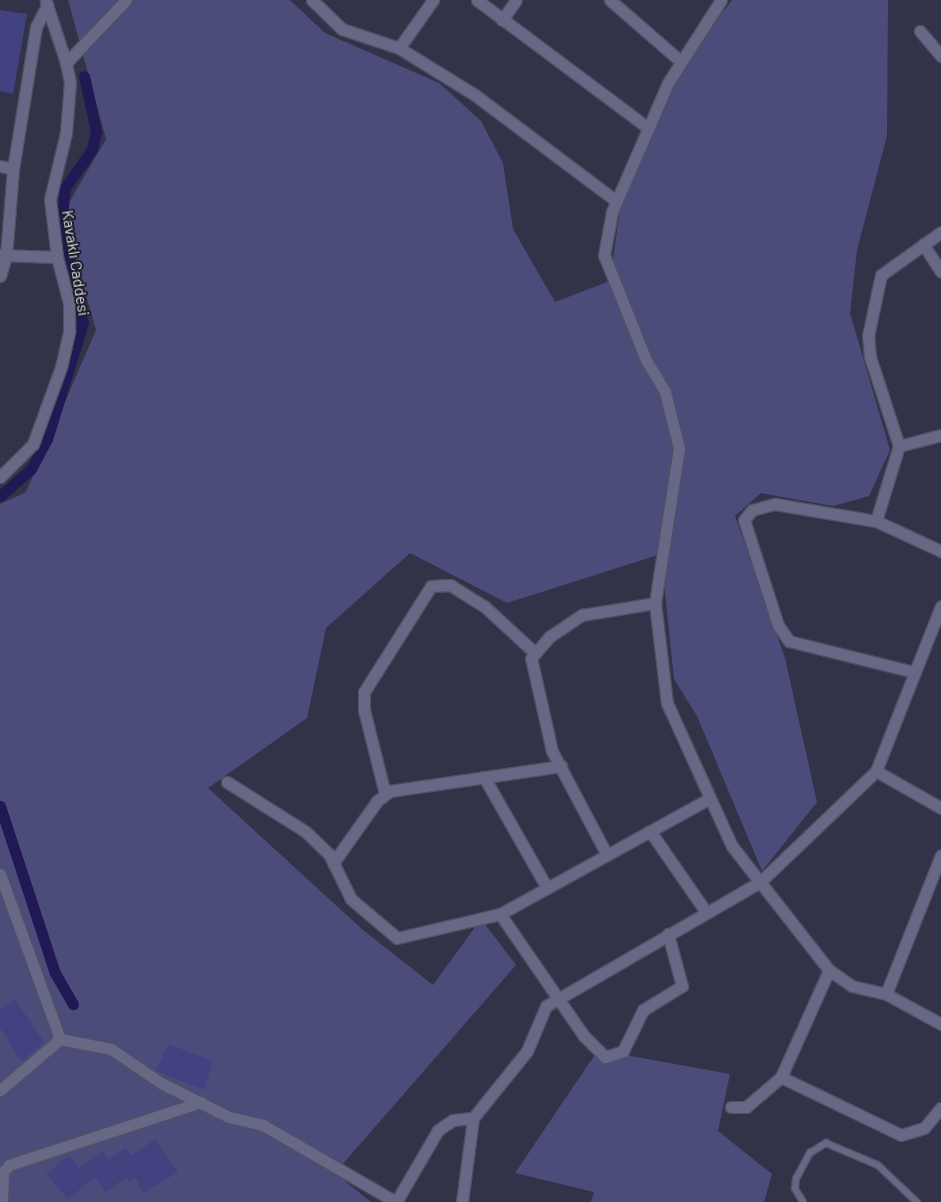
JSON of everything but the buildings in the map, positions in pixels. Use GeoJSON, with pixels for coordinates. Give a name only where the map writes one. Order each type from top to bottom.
{"type":"FeatureCollection","features":[{"type":"Feature","properties":{"kind":"street"},"geometry":{"type":"LineString","coordinates":[[69,59],[126,0]]}},
{"type":"Feature","properties":{"kind":"street"},"geometry":{"type":"LineString","coordinates":[[312,0],[342,29],[399,48],[475,95],[616,201]]}},
{"type":"Feature","properties":{"kind":"street"},"geometry":{"type":"LineString","coordinates":[[399,48],[433,0]]}},
{"type":"Feature","properties":{"kind":"street"},"geometry":{"type":"LineString","coordinates":[[477,0],[648,128]]}},
{"type":"Feature","properties":{"kind":"street"},"geometry":{"type":"LineString","coordinates":[[502,20],[516,0]]}},
{"type":"Feature","properties":{"kind":"street"},"geometry":{"type":"LineString","coordinates":[[720,0],[679,60],[616,201],[605,234],[604,255],[646,360],[665,392],[679,448],[655,603],[667,703],[732,846],[829,970],[852,986],[886,994],[941,1024]]}},
{"type":"Feature","properties":{"kind":"street"},"geometry":{"type":"LineString","coordinates":[[617,2],[679,60]]}},
{"type":"Feature","properties":{"kind":"street"},"geometry":{"type":"LineString","coordinates":[[0,276],[13,169],[36,27],[46,3]]}},
{"type":"Feature","properties":{"kind":"street","name":"Kavaklı Caddesi"},"geometry":{"type":"LineString","coordinates":[[1,476],[33,444],[61,367],[69,331],[69,303],[57,257],[50,198],[66,133],[70,82],[69,59],[46,3]]}},
{"type":"Feature","properties":{"kind":"street"},"geometry":{"type":"LineString","coordinates":[[920,31],[941,56]]}},
{"type":"Feature","properties":{"kind":"street"},"geometry":{"type":"LineString","coordinates":[[0,166],[13,169]]}},
{"type":"Feature","properties":{"kind":"street"},"geometry":{"type":"LineString","coordinates":[[876,521],[900,446],[870,357],[868,336],[881,275],[941,232]]}},
{"type":"Feature","properties":{"kind":"street"},"geometry":{"type":"LineString","coordinates":[[923,244],[941,272]]}},
{"type":"Feature","properties":{"kind":"street"},"geometry":{"type":"LineString","coordinates":[[3,256],[57,257]]}},
{"type":"Feature","properties":{"kind":"street"},"geometry":{"type":"LineString","coordinates":[[900,446],[941,435]]}},
{"type":"Feature","properties":{"kind":"street"},"geometry":{"type":"LineString","coordinates":[[914,672],[789,641],[778,625],[744,520],[752,510],[775,504],[876,521],[941,551]]}},
{"type":"Feature","properties":{"kind":"street"},"geometry":{"type":"LineString","coordinates":[[385,794],[364,710],[364,692],[431,586],[450,585],[484,606],[533,651],[543,722],[561,766],[607,855]]}},
{"type":"Feature","properties":{"kind":"street"},"geometry":{"type":"LineString","coordinates":[[533,651],[582,615],[655,603]]}},
{"type":"Feature","properties":{"kind":"street"},"geometry":{"type":"LineString","coordinates":[[462,1202],[473,1118],[527,1051],[546,1006],[558,996],[760,882],[876,771],[941,606]]}},
{"type":"Feature","properties":{"kind":"street"},"geometry":{"type":"LineString","coordinates":[[333,863],[385,794],[561,766]]}},
{"type":"Feature","properties":{"kind":"street"},"geometry":{"type":"LineString","coordinates":[[876,771],[941,808]]}},
{"type":"Feature","properties":{"kind":"street"},"geometry":{"type":"LineString","coordinates":[[484,777],[547,888]]}},
{"type":"Feature","properties":{"kind":"street"},"geometry":{"type":"LineString","coordinates":[[227,782],[306,832],[333,863],[351,899],[397,938],[500,914],[710,798]]}},
{"type":"Feature","properties":{"kind":"street"},"geometry":{"type":"LineString","coordinates":[[650,831],[706,912]]}},
{"type":"Feature","properties":{"kind":"street"},"geometry":{"type":"LineString","coordinates":[[886,994],[941,855]]}},
{"type":"Feature","properties":{"kind":"street"},"geometry":{"type":"LineString","coordinates":[[0,874],[60,1039]]}},
{"type":"Feature","properties":{"kind":"street"},"geometry":{"type":"LineString","coordinates":[[500,914],[601,1055],[619,1055],[643,1010],[682,986],[668,934]]}},
{"type":"Feature","properties":{"kind":"street"},"geometry":{"type":"LineString","coordinates":[[731,1107],[746,1107],[781,1077],[829,970]]}},
{"type":"Feature","properties":{"kind":"street"},"geometry":{"type":"LineString","coordinates":[[0,1090],[60,1039]]}},
{"type":"Feature","properties":{"kind":"street"},"geometry":{"type":"LineString","coordinates":[[60,1039],[111,1049],[161,1083],[201,1102],[263,1125],[396,1202],[438,1130],[453,1120],[473,1118]]}},
{"type":"Feature","properties":{"kind":"street"},"geometry":{"type":"LineString","coordinates":[[781,1077],[901,1135],[924,1128],[941,1108]]}},
{"type":"Feature","properties":{"kind":"street"},"geometry":{"type":"LineString","coordinates":[[2,1202],[3,1172],[9,1165],[201,1102]]}},
{"type":"Feature","properties":{"kind":"lane"},"geometry":{"type":"LineString","coordinates":[[803,1202],[797,1194],[796,1179],[810,1153],[826,1143],[878,1165],[917,1202]]}},
{"type":"Feature","properties":{"kind":"shaded area"},"geometry":{"type":"Polygon","coordinates":[[[68,0],[290,0],[325,33],[439,83],[481,121],[503,163],[513,229],[555,302],[610,281],[622,194],[684,63],[732,0],[888,0],[887,136],[857,250],[850,313],[890,450],[869,496],[833,506],[761,493],[735,516],[785,658],[817,802],[762,871],[697,716],[674,679],[661,554],[507,603],[410,553],[326,628],[307,718],[208,788],[363,930],[433,985],[481,919],[516,965],[335,1173],[371,1202],[0,1202],[0,504],[26,492],[96,330],[63,213],[106,139],[68,0]]]}},
{"type":"Feature","properties":{"kind":"shaded area"},"geometry":{"type":"Polygon","coordinates":[[[598,1050],[730,1074],[718,1131],[772,1174],[764,1202],[591,1202],[594,1192],[515,1173],[598,1050]]]}},
{"type":"Feature","properties":{"kind":"waterway"},"geometry":{"type":"LineString","coordinates":[[0,496],[31,469],[47,439],[83,323],[61,225],[65,188],[92,149],[96,131],[84,76]]}},
{"type":"Feature","properties":{"kind":"waterway"},"geometry":{"type":"LineString","coordinates":[[0,806],[55,973],[73,1004]]}}]}
